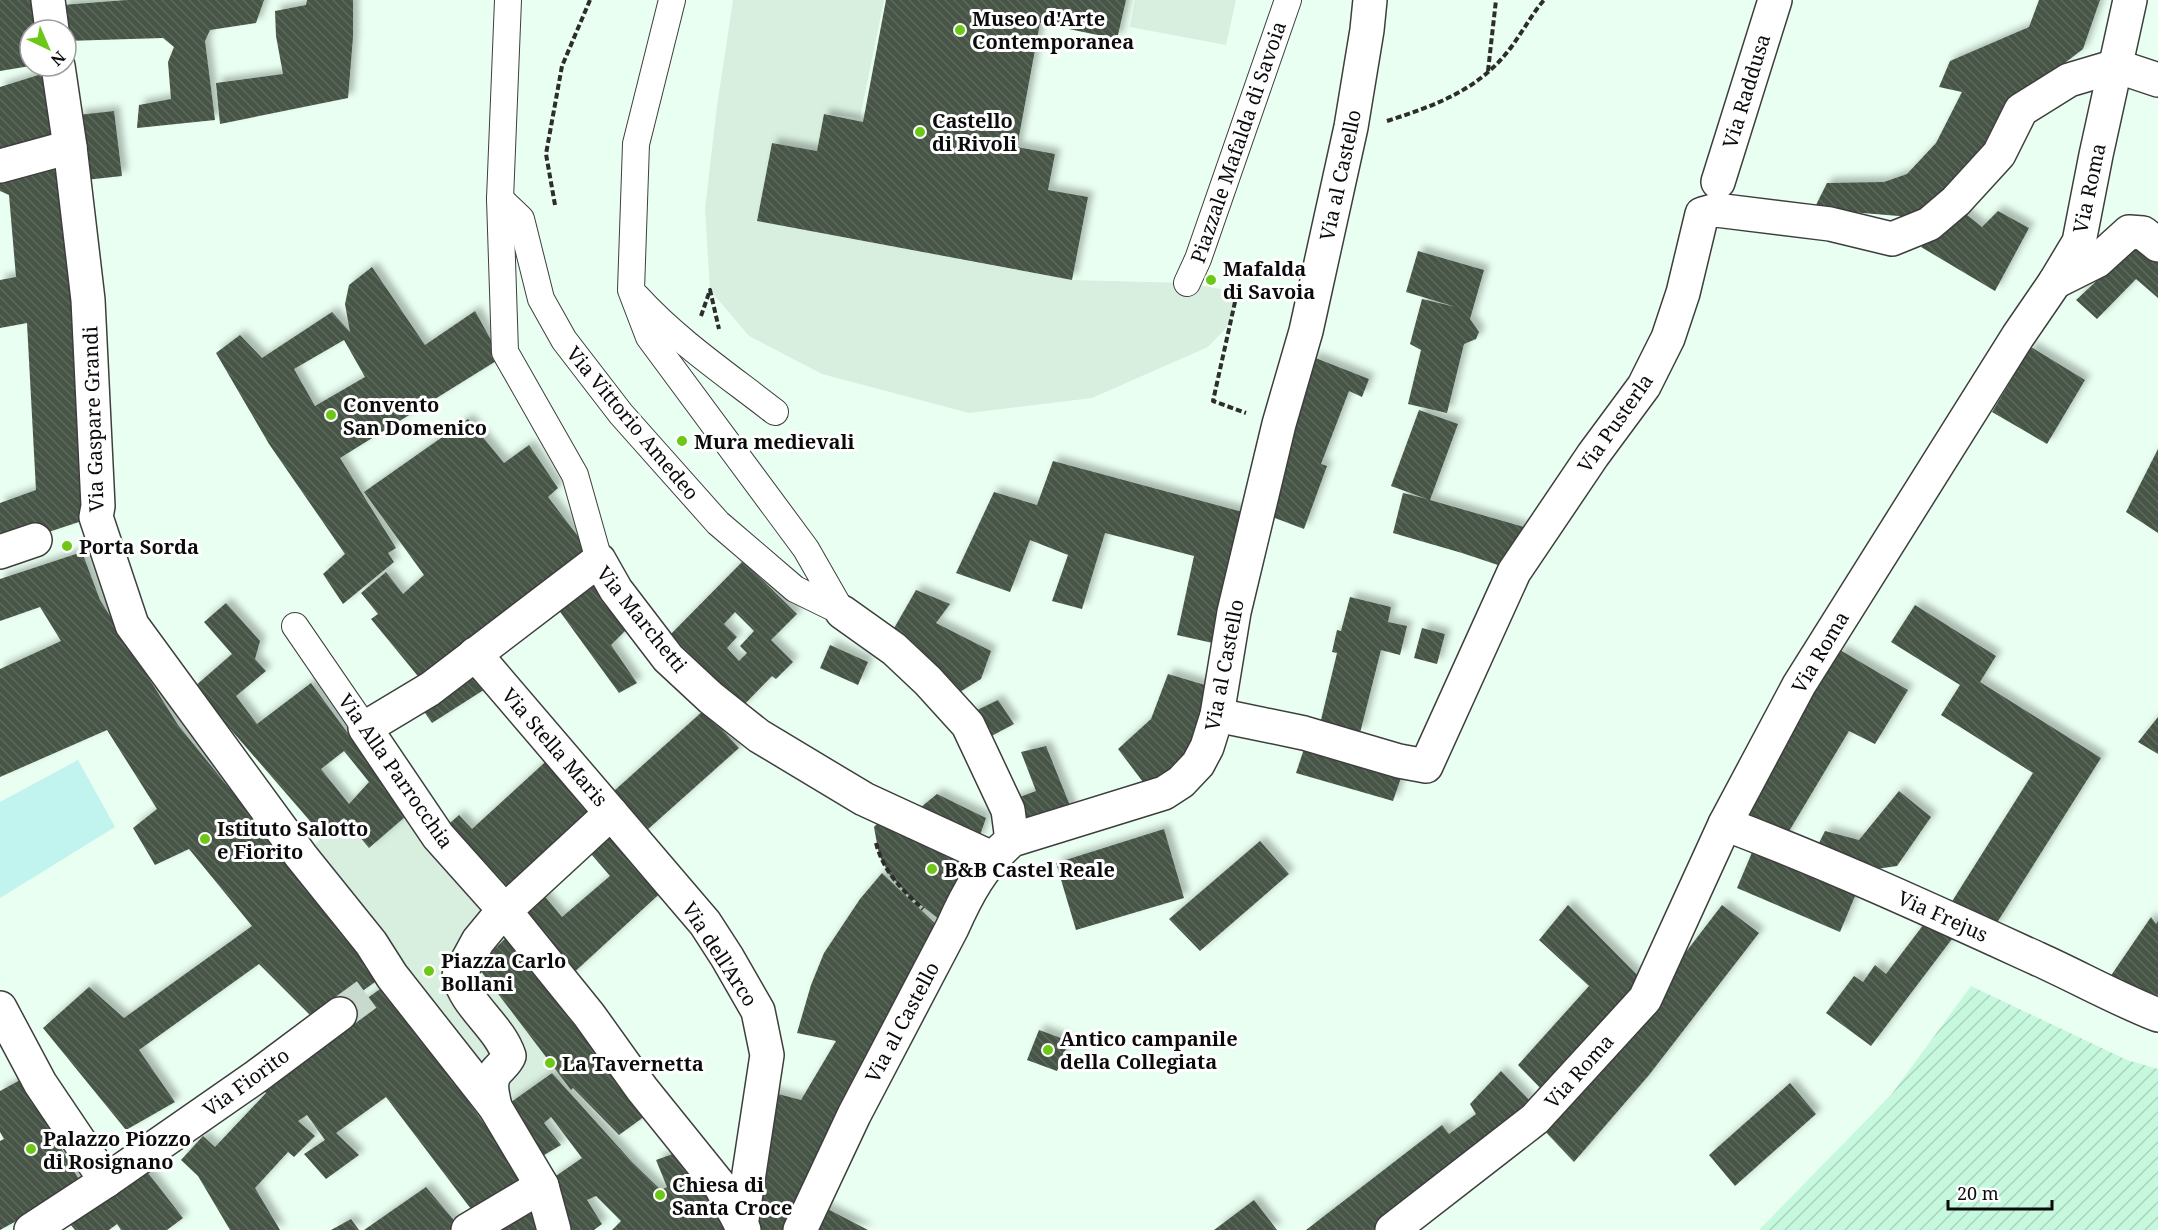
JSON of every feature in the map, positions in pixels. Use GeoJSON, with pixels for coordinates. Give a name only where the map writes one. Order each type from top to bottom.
{"type":"FeatureCollection","features":[{"type":"Feature","properties":{"kind":"street"},"geometry":{"type":"LineString","coordinates":[[48,0],[50,18]]}},
{"type":"Feature","properties":{"kind":"street"},"geometry":{"type":"LineString","coordinates":[[508,0],[500,199],[505,352],[575,475],[598,560]]}},
{"type":"Feature","properties":{"kind":"street","name":"Via Vittorio Amedeo"},"geometry":{"type":"LineString","coordinates":[[672,0],[636,144],[631,290],[648,337],[806,549],[842,612]]}},
{"type":"Feature","properties":{"kind":"street","name":"Piazzale Mafalda di Savoia"},"geometry":{"type":"LineString","coordinates":[[1187,283],[1198,259],[1288,0]]}},
{"type":"Feature","properties":{"kind":"street","name":"Via al Castello"},"geometry":{"type":"LineString","coordinates":[[800,1230],[854,1114],[967,896],[1002,849],[1164,793],[1181,782],[1198,764],[1207,747],[1217,715],[1234,612],[1279,424],[1306,331],[1351,128],[1368,30],[1370,0]]}},
{"type":"Feature","properties":{"kind":"street","name":"Via Raddusa"},"geometry":{"type":"LineString","coordinates":[[1718,182],[1774,0]]}},
{"type":"Feature","properties":{"kind":"street","name":"Via Roma"},"geometry":{"type":"LineString","coordinates":[[1392,1230],[1535,1119],[1645,999],[1725,824],[1799,685],[2079,242],[2130,0]]}},
{"type":"Feature","properties":{"kind":"street"},"geometry":{"type":"LineString","coordinates":[[2116,66],[2158,80]]}},
{"type":"Feature","properties":{"kind":"street","name":"Via Pusterla"},"geometry":{"type":"LineString","coordinates":[[1217,715],[1304,733],[1399,761],[1426,766],[1514,572],[1593,455],[1644,386],[1668,338],[1683,293],[1702,214],[1716,210],[1830,225],[1892,239],[1929,224],[1956,201],[1999,154],[2021,110],[2069,81],[2116,66]]}},
{"type":"Feature","properties":{"kind":"street","name":"Via Gaspare Grandi"},"geometry":{"type":"LineString","coordinates":[[60,78],[88,300],[98,506],[96,517],[132,626],[301,856],[497,1110]]}},
{"type":"Feature","properties":{"kind":"street"},"geometry":{"type":"LineString","coordinates":[[0,166],[70,147]]}},
{"type":"Feature","properties":{"kind":"street","name":"Via Vittorio Amedeo"},"geometry":{"type":"LineString","coordinates":[[500,199],[521,219],[541,299],[558,330],[621,414],[718,523],[795,589],[842,612],[894,649],[928,681],[968,725],[1008,810],[1002,849]]}},
{"type":"Feature","properties":{"kind":"street"},"geometry":{"type":"LineString","coordinates":[[2055,282],[2097,261],[2129,232],[2143,233],[2158,245]]}},
{"type":"Feature","properties":{"kind":"street"},"geometry":{"type":"LineString","coordinates":[[631,290],[648,309],[693,348],[775,412]]}},
{"type":"Feature","properties":{"kind":"street"},"geometry":{"type":"LineString","coordinates":[[0,552],[35,540]]}},
{"type":"Feature","properties":{"kind":"street","name":"Via Marchetti"},"geometry":{"type":"LineString","coordinates":[[365,728],[430,689],[598,560],[616,590],[668,658],[711,698],[759,736],[864,799],[1002,849]]}},
{"type":"Feature","properties":{"kind":"street","name":"Via Alla Parrocchia"},"geometry":{"type":"LineString","coordinates":[[295,626],[438,836],[505,911],[589,1015],[642,1089],[721,1187],[742,1228]]}},
{"type":"Feature","properties":{"kind":"street","name":"Via Stella Maris"},"geometry":{"type":"LineString","coordinates":[[476,654],[611,813],[505,911]]}},
{"type":"Feature","properties":{"kind":"street","name":"Via dell'Arco"},"geometry":{"type":"LineString","coordinates":[[611,813],[705,923],[758,1011],[767,1055],[742,1228]]}},
{"type":"Feature","properties":{"kind":"street","name":"Via Frejus"},"geometry":{"type":"LineString","coordinates":[[1725,824],[1920,905],[2063,970],[2134,1006],[2158,1015]]}},
{"type":"Feature","properties":{"kind":"street"},"geometry":{"type":"LineString","coordinates":[[505,911],[478,941],[459,976],[462,987],[507,1048],[509,1056],[506,1063],[495,1074],[491,1085],[497,1110],[542,1186],[554,1230]]}},
{"type":"Feature","properties":{"kind":"street"},"geometry":{"type":"LineString","coordinates":[[0,1008],[40,1083],[106,1181]]}},
{"type":"Feature","properties":{"kind":"street","name":"Via Fiorito"},"geometry":{"type":"LineString","coordinates":[[31,1230],[106,1181],[340,1014]]}},
{"type":"Feature","properties":{"kind":"street"},"geometry":{"type":"LineString","coordinates":[[468,1230],[542,1186]]}},
{"type":"Feature","properties":{"kind":"path"},"geometry":{"type":"LineString","coordinates":[[555,205],[546,154],[562,66],[590,0]]}},
{"type":"Feature","properties":{"kind":"path"},"geometry":{"type":"LineString","coordinates":[[1488,71],[1496,0]]}},
{"type":"Feature","properties":{"kind":"path"},"geometry":{"type":"LineString","coordinates":[[1351,128],[1386,122],[1439,104],[1465,90],[1511,48],[1544,0]]}},
{"type":"Feature","properties":{"kind":"path"},"geometry":{"type":"LineString","coordinates":[[701,318],[710,290],[721,339]]}},
{"type":"Feature","properties":{"kind":"path"},"geometry":{"type":"LineString","coordinates":[[1237,293],[1213,401],[1279,424]]}},
{"type":"Feature","properties":{"kind":"path"},"geometry":{"type":"LineString","coordinates":[[864,799],[879,855],[889,874],[908,896],[927,912],[952,927]]}},
{"type":"Feature","properties":{"kind":"green space"},"geometry":{"type":"Polygon","coordinates":[[[1971,986],[2127,1060],[2158,1069],[2158,1230],[1759,1230],[1891,1095],[1971,986]]]}},
{"type":"Feature","properties":{"kind":"shaded area"},"geometry":{"type":"Polygon","coordinates":[[[733,0],[884,0],[860,118],[824,114],[817,151],[772,143],[757,221],[1072,280],[1187,283],[1227,290],[1237,293],[1228,326],[1208,347],[1092,398],[969,413],[822,374],[749,336],[710,290],[705,209],[733,0]]]}},
{"type":"Feature","properties":{"kind":"shaded area"},"geometry":{"type":"Polygon","coordinates":[[[1135,0],[1236,0],[1226,45],[1130,27],[1135,0]]]}},
{"type":"Feature","properties":{"kind":"shaded area"},"geometry":{"type":"Polygon","coordinates":[[[78,760],[115,827],[0,898],[0,802],[78,760]]]}},
{"type":"Feature","properties":{"kind":"shaded area","name":"Piazza Carlo Bollani"},"geometry":{"type":"Polygon","coordinates":[[[413,810],[504,939],[477,966],[556,1069],[507,1105],[485,1125],[292,865],[344,818],[369,848],[413,810]]]}},
{"type":"Feature","properties":{"kind":"building"},"geometry":{"type":"Polygon","coordinates":[[[0,0],[39,0],[41,18],[18,18],[18,68],[0,71],[0,0]]]}},
{"type":"Feature","properties":{"kind":"building"},"geometry":{"type":"Polygon","coordinates":[[[127,0],[264,0],[256,23],[210,30],[205,41],[215,120],[137,128],[139,105],[171,99],[168,62],[174,47],[163,38],[78,41],[78,18],[63,18],[62,5],[127,0]]]}},
{"type":"Feature","properties":{"kind":"building"},"geometry":{"type":"Polygon","coordinates":[[[307,0],[353,0],[353,37],[348,98],[220,124],[216,83],[283,74],[276,36],[275,11],[306,5],[307,0]]]}},
{"type":"Feature","properties":{"kind":"building","name":"Castello di Rivoli"},"geometry":{"type":"Polygon","coordinates":[[[886,0],[1126,0],[1117,39],[1040,23],[1017,147],[1055,154],[1048,190],[1088,197],[1072,280],[757,221],[772,143],[817,151],[824,114],[863,122],[886,0]]]}},
{"type":"Feature","properties":{"kind":"building"},"geometry":{"type":"Polygon","coordinates":[[[2039,0],[2100,0],[2083,49],[2049,75],[1948,195],[1911,217],[1814,209],[1827,183],[1884,182],[1907,174],[1936,143],[1962,92],[1939,87],[1950,61],[2029,27],[2039,0]]]}},
{"type":"Feature","properties":{"kind":"building"},"geometry":{"type":"Polygon","coordinates":[[[29,78],[49,78],[62,142],[0,159],[0,87],[29,78]]]}},
{"type":"Feature","properties":{"kind":"building"},"geometry":{"type":"Polygon","coordinates":[[[114,111],[122,176],[85,180],[78,115],[114,111]]]}},
{"type":"Feature","properties":{"kind":"building"},"geometry":{"type":"Polygon","coordinates":[[[57,162],[65,168],[85,520],[0,548],[0,503],[36,490],[27,323],[0,328],[0,280],[16,277],[9,195],[0,191],[0,179],[57,162]]]}},
{"type":"Feature","properties":{"kind":"building"},"geometry":{"type":"Polygon","coordinates":[[[1962,211],[1982,227],[1998,211],[2029,228],[1995,291],[1921,247],[1962,211]]]}},
{"type":"Feature","properties":{"kind":"building"},"geometry":{"type":"Polygon","coordinates":[[[2143,242],[2158,255],[2158,298],[2136,279],[2097,319],[2076,300],[2117,262],[2143,242]]]}},
{"type":"Feature","properties":{"kind":"building"},"geometry":{"type":"Polygon","coordinates":[[[1418,251],[1484,270],[1470,319],[1479,332],[1476,339],[1464,344],[1447,413],[1408,404],[1421,350],[1410,344],[1422,299],[1456,307],[1406,292],[1418,251]]]}},
{"type":"Feature","properties":{"kind":"building","name":"Convento San Domenico"},"geometry":{"type":"Polygon","coordinates":[[[372,267],[425,345],[475,311],[501,358],[340,458],[396,548],[388,553],[394,562],[343,604],[323,574],[345,554],[269,444],[216,353],[240,335],[262,358],[332,312],[350,332],[345,304],[349,285],[372,267]],[[344,340],[294,369],[315,406],[365,377],[344,340]]]}},
{"type":"Feature","properties":{"kind":"building"},"geometry":{"type":"Polygon","coordinates":[[[2031,347],[2085,380],[2047,444],[1992,412],[2031,347]]]}},
{"type":"Feature","properties":{"kind":"building"},"geometry":{"type":"Polygon","coordinates":[[[1313,357],[1369,379],[1362,397],[1349,391],[1321,464],[1327,466],[1304,529],[1259,512],[1313,357]]]}},
{"type":"Feature","properties":{"kind":"building"},"geometry":{"type":"Polygon","coordinates":[[[1419,410],[1458,424],[1430,500],[1524,527],[1510,569],[1393,533],[1403,493],[1427,499],[1391,486],[1419,410]]]}},
{"type":"Feature","properties":{"kind":"building"},"geometry":{"type":"Polygon","coordinates":[[[468,419],[504,463],[529,445],[558,488],[548,497],[590,552],[426,686],[371,619],[378,614],[361,593],[386,572],[403,594],[424,575],[364,492],[468,419]]]}},
{"type":"Feature","properties":{"kind":"building"},"geometry":{"type":"Polygon","coordinates":[[[2158,449],[2158,533],[2126,512],[2158,449]]]}},
{"type":"Feature","properties":{"kind":"building"},"geometry":{"type":"Polygon","coordinates":[[[1053,461],[1250,514],[1217,644],[1177,635],[1194,556],[1105,533],[1082,609],[1052,601],[1068,555],[1030,540],[1010,592],[956,573],[994,492],[1037,505],[1053,461]]]}},
{"type":"Feature","properties":{"kind":"building","name":"Istituto Salotto e Fiorito"},"geometry":{"type":"Polygon","coordinates":[[[82,552],[100,600],[178,725],[382,977],[318,1023],[259,964],[139,1050],[175,1102],[126,1130],[43,1028],[89,987],[124,1018],[252,926],[189,849],[155,865],[133,828],[157,809],[107,730],[0,777],[0,669],[61,641],[40,607],[0,621],[0,579],[82,552]]]}},
{"type":"Feature","properties":{"kind":"building"},"geometry":{"type":"Polygon","coordinates":[[[743,561],[797,614],[771,640],[793,662],[776,679],[772,676],[740,709],[667,638],[743,561]],[[735,612],[724,624],[737,637],[727,648],[739,661],[747,653],[740,646],[754,631],[735,612]]]}},
{"type":"Feature","properties":{"kind":"building"},"geometry":{"type":"Polygon","coordinates":[[[599,573],[632,624],[611,645],[637,683],[619,693],[558,609],[599,573]]]}},
{"type":"Feature","properties":{"kind":"building"},"geometry":{"type":"Polygon","coordinates":[[[916,590],[950,604],[936,623],[991,651],[981,679],[950,698],[889,637],[916,590]]]}},
{"type":"Feature","properties":{"kind":"building"},"geometry":{"type":"Polygon","coordinates":[[[1350,597],[1391,607],[1388,622],[1407,626],[1400,655],[1381,650],[1360,733],[1320,724],[1337,653],[1332,652],[1337,630],[1341,631],[1350,597]]]}},
{"type":"Feature","properties":{"kind":"building"},"geometry":{"type":"Polygon","coordinates":[[[226,603],[260,641],[255,659],[266,671],[236,696],[257,724],[311,683],[355,743],[413,810],[369,848],[344,818],[323,836],[194,687],[232,654],[204,622],[226,603]],[[344,751],[321,769],[349,804],[369,782],[344,751]]]}},
{"type":"Feature","properties":{"kind":"building"},"geometry":{"type":"Polygon","coordinates":[[[1915,605],[1996,656],[1980,682],[2101,758],[1993,929],[1951,903],[2033,773],[1941,715],[1960,685],[1891,642],[1915,605]]]}},
{"type":"Feature","properties":{"kind":"building"},"geometry":{"type":"Polygon","coordinates":[[[1422,628],[1445,634],[1437,664],[1414,658],[1422,628]]]}},
{"type":"Feature","properties":{"kind":"building"},"geometry":{"type":"Polygon","coordinates":[[[830,645],[868,662],[858,685],[820,668],[830,645]]]}},
{"type":"Feature","properties":{"kind":"building"},"geometry":{"type":"Polygon","coordinates":[[[1840,650],[1908,690],[1875,744],[1849,731],[1782,843],[1740,823],[1840,650]]]}},
{"type":"Feature","properties":{"kind":"building"},"geometry":{"type":"Polygon","coordinates":[[[474,661],[493,684],[432,723],[418,703],[474,661]]]}},
{"type":"Feature","properties":{"kind":"building"},"geometry":{"type":"Polygon","coordinates":[[[1168,674],[1215,688],[1202,740],[1149,790],[1118,749],[1151,719],[1168,674]]]}},
{"type":"Feature","properties":{"kind":"building"},"geometry":{"type":"Polygon","coordinates":[[[998,700],[1014,724],[984,740],[969,714],[998,700]]]}},
{"type":"Feature","properties":{"kind":"building"},"geometry":{"type":"Polygon","coordinates":[[[704,710],[739,748],[637,839],[604,800],[704,710]]]}},
{"type":"Feature","properties":{"kind":"building"},"geometry":{"type":"Polygon","coordinates":[[[2158,717],[2158,754],[2138,742],[2158,717]]]}},
{"type":"Feature","properties":{"kind":"building"},"geometry":{"type":"Polygon","coordinates":[[[1307,740],[1404,769],[1393,801],[1296,773],[1307,740]]]}},
{"type":"Feature","properties":{"kind":"building"},"geometry":{"type":"Polygon","coordinates":[[[1046,746],[1073,813],[1022,830],[1009,801],[1036,791],[1021,752],[1046,746]]]}},
{"type":"Feature","properties":{"kind":"building"},"geometry":{"type":"Polygon","coordinates":[[[554,754],[599,806],[498,895],[440,832],[459,815],[472,829],[554,754]]]}},
{"type":"Feature","properties":{"kind":"building"},"geometry":{"type":"Polygon","coordinates":[[[1899,791],[1931,817],[1897,866],[1863,871],[1816,849],[1825,831],[1859,840],[1899,791]]]}},
{"type":"Feature","properties":{"kind":"building"},"geometry":{"type":"Polygon","coordinates":[[[937,794],[986,818],[978,841],[915,812],[937,794]]]}},
{"type":"Feature","properties":{"kind":"building","name":"B&B Castel Reale"},"geometry":{"type":"Polygon","coordinates":[[[885,816],[980,864],[940,920],[908,895],[889,874],[879,855],[874,827],[885,816]]]}},
{"type":"Feature","properties":{"kind":"building"},"geometry":{"type":"Polygon","coordinates":[[[614,824],[667,887],[569,977],[511,909],[537,887],[562,917],[610,876],[586,848],[614,824]]]}},
{"type":"Feature","properties":{"kind":"building"},"geometry":{"type":"Polygon","coordinates":[[[1164,829],[1184,898],[1076,930],[1056,863],[1164,829]]]}},
{"type":"Feature","properties":{"kind":"building"},"geometry":{"type":"Polygon","coordinates":[[[1260,841],[1289,874],[1200,951],[1169,919],[1260,841]]]}},
{"type":"Feature","properties":{"kind":"building"},"geometry":{"type":"Polygon","coordinates":[[[1753,850],[1858,889],[1840,932],[1737,888],[1753,850]]]}},
{"type":"Feature","properties":{"kind":"building"},"geometry":{"type":"Polygon","coordinates":[[[882,873],[943,931],[786,1230],[748,1230],[763,1090],[801,1100],[836,1041],[797,1033],[811,985],[824,953],[860,899],[882,873]]]}},
{"type":"Feature","properties":{"kind":"building"},"geometry":{"type":"Polygon","coordinates":[[[1568,905],[1648,986],[1547,1095],[1518,1065],[1589,986],[1539,940],[1568,905]]]}},
{"type":"Feature","properties":{"kind":"building"},"geometry":{"type":"Polygon","coordinates":[[[1722,905],[1759,933],[1649,1075],[1574,1162],[1540,1126],[1613,1047],[1722,905]]]}},
{"type":"Feature","properties":{"kind":"building"},"geometry":{"type":"Polygon","coordinates":[[[2151,917],[2156,924],[2158,921],[2158,994],[2153,1002],[2110,977],[2151,917]]]}},
{"type":"Feature","properties":{"kind":"building"},"geometry":{"type":"Polygon","coordinates":[[[1927,920],[1952,939],[1871,1046],[1826,1013],[1854,976],[1863,982],[1875,965],[1886,974],[1927,920]]]}},
{"type":"Feature","properties":{"kind":"building"},"geometry":{"type":"Polygon","coordinates":[[[511,933],[652,1111],[619,1135],[573,1088],[571,1090],[477,966],[511,933]]]}},
{"type":"Feature","properties":{"kind":"building"},"geometry":{"type":"Polygon","coordinates":[[[387,984],[525,1179],[474,1213],[386,1097],[336,1133],[359,1155],[326,1179],[304,1154],[325,1140],[307,1115],[298,1121],[315,1136],[294,1157],[288,1152],[255,1188],[280,1230],[230,1230],[198,1176],[181,1160],[203,1136],[215,1147],[266,1093],[257,1078],[387,984]]]}},
{"type":"Feature","properties":{"kind":"building","name":"Antico campanile della Collegiata"},"geometry":{"type":"Polygon","coordinates":[[[1039,1030],[1069,1041],[1057,1071],[1027,1060],[1039,1030]]]}},
{"type":"Feature","properties":{"kind":"building"},"geometry":{"type":"Polygon","coordinates":[[[1501,1071],[1531,1102],[1379,1230],[1306,1230],[1442,1125],[1449,1134],[1476,1114],[1470,1104],[1501,1071]]]}},
{"type":"Feature","properties":{"kind":"building"},"geometry":{"type":"Polygon","coordinates":[[[552,1073],[632,1162],[661,1190],[667,1187],[656,1160],[681,1151],[690,1179],[707,1181],[736,1230],[612,1230],[621,1221],[596,1196],[587,1200],[602,1224],[594,1230],[567,1230],[550,1180],[582,1158],[551,1117],[544,1123],[561,1145],[534,1161],[507,1105],[552,1073]]]}},
{"type":"Feature","properties":{"kind":"building","name":"Palazzo Piozzo di Rosignano"},"geometry":{"type":"Polygon","coordinates":[[[22,1079],[82,1185],[0,1230],[0,1141],[4,1139],[0,1132],[0,1091],[22,1079]]]}},
{"type":"Feature","properties":{"kind":"building"},"geometry":{"type":"Polygon","coordinates":[[[1790,1083],[1816,1114],[1735,1186],[1709,1155],[1790,1083]]]}},
{"type":"Feature","properties":{"kind":"building"},"geometry":{"type":"Polygon","coordinates":[[[145,1169],[183,1218],[167,1230],[121,1230],[117,1224],[109,1230],[75,1230],[65,1218],[145,1169]]]}},
{"type":"Feature","properties":{"kind":"building"},"geometry":{"type":"Polygon","coordinates":[[[426,1187],[458,1225],[449,1230],[364,1230],[426,1187]]]}},
{"type":"Feature","properties":{"kind":"building"},"geometry":{"type":"Polygon","coordinates":[[[537,1195],[548,1230],[501,1230],[496,1220],[537,1195]]]}},
{"type":"Feature","properties":{"kind":"building"},"geometry":{"type":"Polygon","coordinates":[[[1254,1200],[1277,1230],[1214,1230],[1254,1200]]]}},
{"type":"Feature","properties":{"kind":"building"},"geometry":{"type":"Polygon","coordinates":[[[818,1204],[868,1230],[805,1230],[818,1204]]]}},
{"type":"Feature","properties":{"kind":"building"},"geometry":{"type":"Polygon","coordinates":[[[351,1219],[359,1230],[331,1230],[351,1219]]]}},
{"type":"Feature","properties":{"kind":"tunnel"},"geometry":{"type":"LineString","coordinates":[[340,1014],[392,976]]}},
{"type":"Feature","properties":{"kind":"place","name":"Museo d'Arte Contemporanea"},"geometry":{"type":"Point","coordinates":[960,30]}},
{"type":"Feature","properties":{"kind":"place","name":"Castello di Rivoli"},"geometry":{"type":"Point","coordinates":[920,132]}},
{"type":"Feature","properties":{"kind":"place","name":"Mafalda di Savoia"},"geometry":{"type":"Point","coordinates":[1211,280]}},
{"type":"Feature","properties":{"kind":"place","name":"Convento San Domenico"},"geometry":{"type":"Point","coordinates":[331,415]}},
{"type":"Feature","properties":{"kind":"place","name":"Mura medievali"},"geometry":{"type":"Point","coordinates":[682,441]}},
{"type":"Feature","properties":{"kind":"place","name":"Porta Sorda"},"geometry":{"type":"Point","coordinates":[67,546]}},
{"type":"Feature","properties":{"kind":"place","name":"Istituto Salotto e Fiorito"},"geometry":{"type":"Point","coordinates":[205,839]}},
{"type":"Feature","properties":{"kind":"place","name":"B&B Castel Reale"},"geometry":{"type":"Point","coordinates":[932,869]}},
{"type":"Feature","properties":{"kind":"place","name":"Piazza Carlo Bollani"},"geometry":{"type":"Point","coordinates":[429,971]}},
{"type":"Feature","properties":{"kind":"place","name":"Antico campanile della Collegiata"},"geometry":{"type":"Point","coordinates":[1048,1050]}},
{"type":"Feature","properties":{"kind":"place","name":"La Tavernetta"},"geometry":{"type":"Point","coordinates":[550,1063]}},
{"type":"Feature","properties":{"kind":"place","name":"Palazzo Piozzo di Rosignano"},"geometry":{"type":"Point","coordinates":[31,1149]}},
{"type":"Feature","properties":{"kind":"place","name":"Chiesa di Santa Croce"},"geometry":{"type":"Point","coordinates":[660,1195]}}]}
